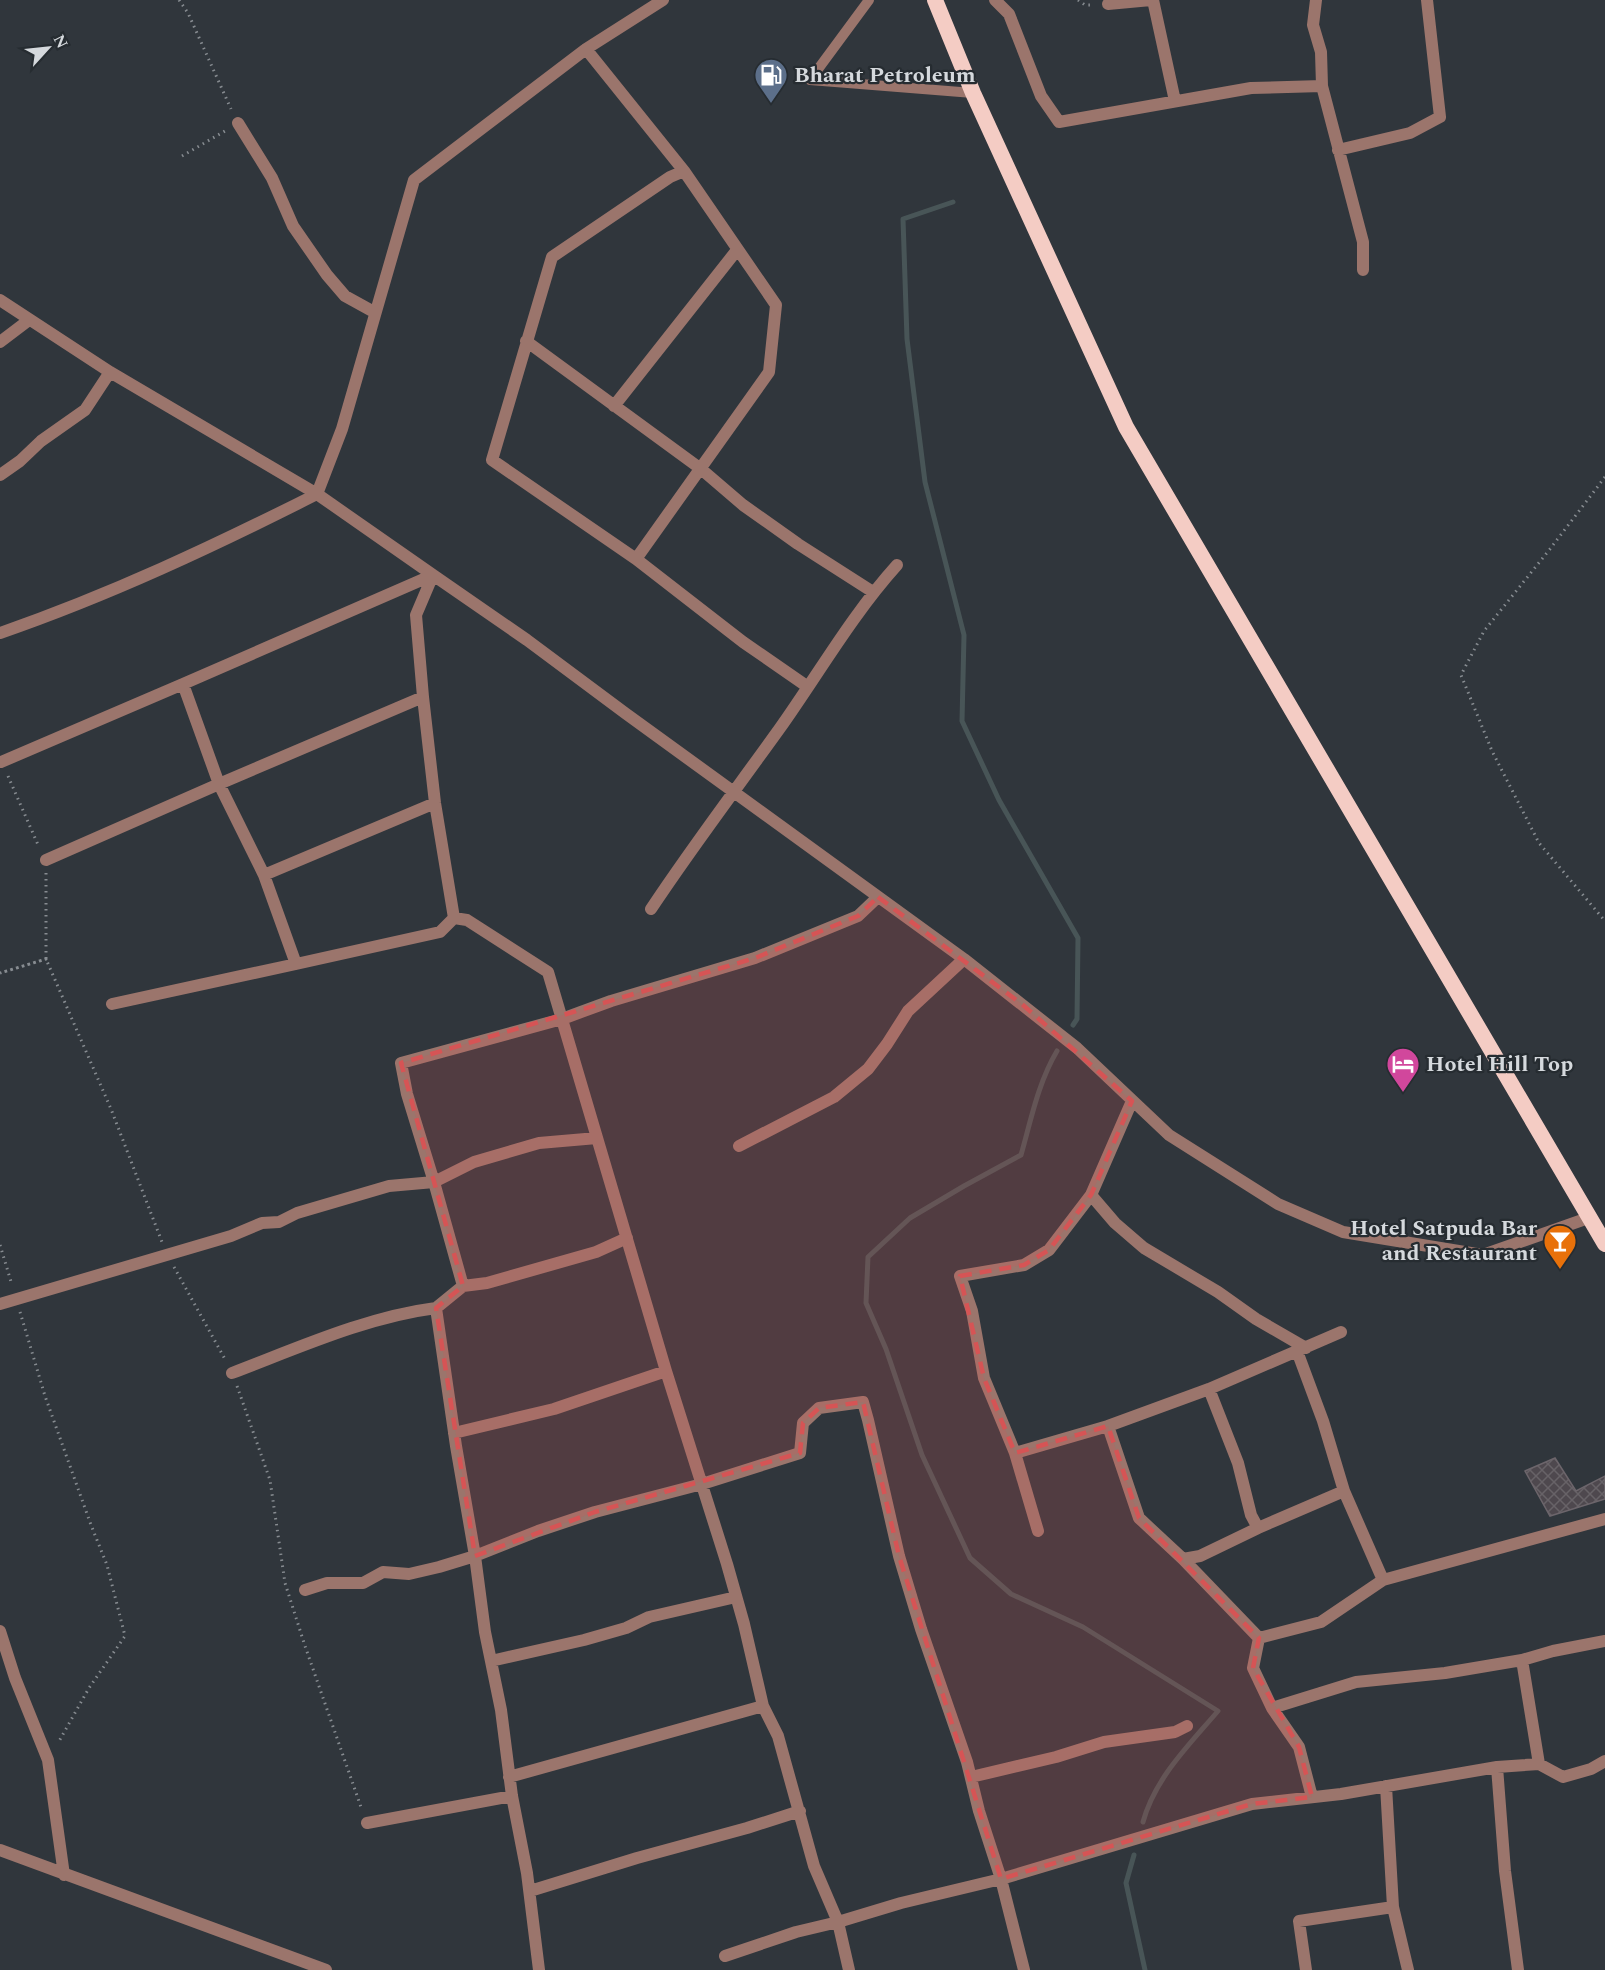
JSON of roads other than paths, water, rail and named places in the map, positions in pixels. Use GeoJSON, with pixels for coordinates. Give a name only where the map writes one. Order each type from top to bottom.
{"type":"FeatureCollection","features":[{"type":"Feature","properties":{"kind":"highway"},"geometry":{"type":"LineString","coordinates":[[935,0],[973,93],[1126,427],[1605,1244]]}},
{"type":"Feature","properties":{"kind":"street"},"geometry":{"type":"LineString","coordinates":[[0,633],[58,613],[152,574],[317,494],[342,429],[414,180],[586,49],[663,0]]}},
{"type":"Feature","properties":{"kind":"street"},"geometry":{"type":"LineString","coordinates":[[994,0],[1009,14],[1041,96],[1059,122],[1251,88],[1322,86]]}},
{"type":"Feature","properties":{"kind":"street"},"geometry":{"type":"LineString","coordinates":[[1108,4],[1152,0],[1175,101]]}},
{"type":"Feature","properties":{"kind":"street"},"geometry":{"type":"LineString","coordinates":[[1316,0],[1313,25],[1321,52],[1322,86],[1363,242],[1363,270]]}},
{"type":"Feature","properties":{"kind":"street"},"geometry":{"type":"LineString","coordinates":[[1338,150],[1410,133],[1440,117],[1427,0]]}},
{"type":"Feature","properties":{"kind":"street"},"geometry":{"type":"LineString","coordinates":[[586,49],[684,171],[776,305],[769,372],[636,559]]}},
{"type":"Feature","properties":{"kind":"street"},"geometry":{"type":"LineString","coordinates":[[238,123],[272,178],[293,226],[327,275],[345,296],[374,312]]}},
{"type":"Feature","properties":{"kind":"street"},"geometry":{"type":"LineString","coordinates":[[684,171],[670,177],[552,257],[492,460],[636,559],[742,642],[808,687]]}},
{"type":"Feature","properties":{"kind":"street"},"geometry":{"type":"LineString","coordinates":[[614,406],[737,250]]}},
{"type":"Feature","properties":{"kind":"street"},"geometry":{"type":"LineString","coordinates":[[0,300],[110,372],[317,494],[527,640],[964,959],[1077,1048],[1169,1135],[1278,1204],[1343,1232],[1483,1254],[1591,1217]]}},
{"type":"Feature","properties":{"kind":"street"},"geometry":{"type":"LineString","coordinates":[[0,342],[29,320]]}},
{"type":"Feature","properties":{"kind":"street"},"geometry":{"type":"LineString","coordinates":[[526,341],[701,469],[742,505],[873,592]]}},
{"type":"Feature","properties":{"kind":"street"},"geometry":{"type":"LineString","coordinates":[[0,475],[20,461],[41,441],[85,410],[110,372]]}},
{"type":"Feature","properties":{"kind":"street"},"geometry":{"type":"LineString","coordinates":[[651,909],[873,592],[897,565]]}},
{"type":"Feature","properties":{"kind":"street"},"geometry":{"type":"LineString","coordinates":[[1,762],[433,575]]}},
{"type":"Feature","properties":{"kind":"street"},"geometry":{"type":"LineString","coordinates":[[433,575],[416,615],[435,803],[453,918]]}},
{"type":"Feature","properties":{"kind":"street"},"geometry":{"type":"LineString","coordinates":[[183,684],[219,784],[264,875],[296,964]]}},
{"type":"Feature","properties":{"kind":"street"},"geometry":{"type":"LineString","coordinates":[[46,860],[423,697]]}},
{"type":"Feature","properties":{"kind":"street"},"geometry":{"type":"LineString","coordinates":[[264,875],[435,803]]}},
{"type":"Feature","properties":{"kind":"street"},"geometry":{"type":"LineString","coordinates":[[463,1286],[407,1094],[401,1063],[562,1019],[621,998],[756,958],[858,916],[878,897]]}},
{"type":"Feature","properties":{"kind":"street"},"geometry":{"type":"LineString","coordinates":[[112,1005],[440,932],[453,918]]}},
{"type":"Feature","properties":{"kind":"street"},"geometry":{"type":"LineString","coordinates":[[453,918],[467,920],[548,972],[666,1371],[736,1597],[764,1706],[778,1736],[814,1866],[838,1922],[849,1970]]}},
{"type":"Feature","properties":{"kind":"street"},"geometry":{"type":"LineString","coordinates":[[739,1146],[834,1097],[868,1069],[908,1011],[964,959]]}},
{"type":"Feature","properties":{"kind":"street"},"geometry":{"type":"LineString","coordinates":[[1038,1531],[1015,1453],[984,1378],[972,1311],[960,1276],[1024,1265],[1048,1250],[1091,1195],[1132,1101]]}},
{"type":"Feature","properties":{"kind":"street"},"geometry":{"type":"LineString","coordinates":[[0,1304],[231,1236],[262,1223],[279,1222],[297,1213],[389,1186],[434,1182],[474,1162],[539,1143],[597,1138]]}},
{"type":"Feature","properties":{"kind":"street"},"geometry":{"type":"LineString","coordinates":[[1091,1195],[1115,1223],[1144,1248],[1218,1292],[1301,1349],[1344,1491],[1383,1580]]}},
{"type":"Feature","properties":{"kind":"street"},"geometry":{"type":"LineString","coordinates":[[232,1373],[365,1323],[410,1311],[436,1308],[463,1286],[487,1283],[597,1252],[627,1238]]}},
{"type":"Feature","properties":{"kind":"street"},"geometry":{"type":"LineString","coordinates":[[436,1308],[454,1434],[501,1710],[512,1796],[530,1892],[540,1970]]}},
{"type":"Feature","properties":{"kind":"street"},"geometry":{"type":"LineString","coordinates":[[1015,1453],[1108,1426],[1209,1389],[1341,1332]]}},
{"type":"Feature","properties":{"kind":"street"},"geometry":{"type":"LineString","coordinates":[[454,1434],[554,1409],[666,1371]]}},
{"type":"Feature","properties":{"kind":"street"},"geometry":{"type":"LineString","coordinates":[[1209,1389],[1238,1463],[1251,1515],[1258,1528]]}},
{"type":"Feature","properties":{"kind":"street"},"geometry":{"type":"LineString","coordinates":[[305,1590],[327,1583],[363,1583],[383,1572],[409,1574],[475,1556],[595,1512],[702,1484],[800,1453],[803,1423],[819,1408],[862,1402],[902,1567],[971,1777],[1024,1970]]}},
{"type":"Feature","properties":{"kind":"street"},"geometry":{"type":"LineString","coordinates":[[1108,1426],[1139,1518],[1183,1559],[1259,1638]]}},
{"type":"Feature","properties":{"kind":"street"},"geometry":{"type":"LineString","coordinates":[[1183,1559],[1200,1556],[1344,1491]]}},
{"type":"Feature","properties":{"kind":"street"},"geometry":{"type":"LineString","coordinates":[[1259,1638],[1321,1622],[1383,1580],[1605,1519]]}},
{"type":"Feature","properties":{"kind":"street"},"geometry":{"type":"LineString","coordinates":[[491,1661],[584,1640],[626,1628],[650,1617],[736,1597]]}},
{"type":"Feature","properties":{"kind":"street"},"geometry":{"type":"LineString","coordinates":[[0,1631],[15,1678],[48,1760],[64,1875]]}},
{"type":"Feature","properties":{"kind":"street"},"geometry":{"type":"LineString","coordinates":[[1259,1638],[1253,1668],[1272,1708],[1299,1747],[1312,1797]]}},
{"type":"Feature","properties":{"kind":"street"},"geometry":{"type":"LineString","coordinates":[[1272,1708],[1356,1682],[1445,1673],[1522,1660],[1553,1651],[1605,1641]]}},
{"type":"Feature","properties":{"kind":"street"},"geometry":{"type":"LineString","coordinates":[[1522,1660],[1539,1764]]}},
{"type":"Feature","properties":{"kind":"street"},"geometry":{"type":"LineString","coordinates":[[509,1777],[764,1706]]}},
{"type":"Feature","properties":{"kind":"street"},"geometry":{"type":"LineString","coordinates":[[971,1777],[1056,1757],[1104,1742],[1175,1732],[1187,1726]]}},
{"type":"Feature","properties":{"kind":"street"},"geometry":{"type":"LineString","coordinates":[[725,1956],[796,1932],[1000,1879],[1252,1804],[1386,1786],[1497,1767],[1539,1764],[1563,1777],[1591,1769],[1605,1761]]}},
{"type":"Feature","properties":{"kind":"street"},"geometry":{"type":"LineString","coordinates":[[1497,1767],[1505,1871],[1518,1970]]}},
{"type":"Feature","properties":{"kind":"street"},"geometry":{"type":"LineString","coordinates":[[1386,1786],[1393,1906],[1408,1970]]}},
{"type":"Feature","properties":{"kind":"street"},"geometry":{"type":"LineString","coordinates":[[367,1823],[512,1796]]}},
{"type":"Feature","properties":{"kind":"street"},"geometry":{"type":"LineString","coordinates":[[530,1892],[636,1858],[800,1811]]}},
{"type":"Feature","properties":{"kind":"street"},"geometry":{"type":"LineString","coordinates":[[0,1850],[326,1970]]}},
{"type":"Feature","properties":{"kind":"street"},"geometry":{"type":"LineString","coordinates":[[1306,1970],[1299,1921],[1393,1906]]}},
{"type":"Feature","properties":{"kind":"lane"},"geometry":{"type":"LineString","coordinates":[[870,0],[810,80],[973,93]]}},
{"type":"Feature","properties":{"kind":"waterway"},"geometry":{"type":"LineString","coordinates":[[953,202],[903,219],[907,339],[925,482],[964,635],[962,721],[999,800],[1078,938],[1077,1019],[1073,1025]]}},
{"type":"Feature","properties":{"kind":"waterway"},"geometry":{"type":"LineString","coordinates":[[1057,1051],[1040,1089],[1021,1155],[910,1218],[868,1257],[866,1303],[886,1349],[922,1455],[970,1558],[1011,1594],[1083,1627],[1218,1711],[1164,1777],[1148,1806],[1143,1822]]}},
{"type":"Feature","properties":{"kind":"waterway"},"geometry":{"type":"LineString","coordinates":[[1134,1855],[1126,1883],[1145,1970]]}},
{"type":"Feature","properties":{"kind":"place","name":"Bharat Petroleum"},"geometry":{"type":"Point","coordinates":[771,104]}},
{"type":"Feature","properties":{"kind":"place","name":"Hotel Hill Top"},"geometry":{"type":"Point","coordinates":[1403,1093]}},
{"type":"Feature","properties":{"kind":"place","name":"Hotel Satpuda Bar and Restaurant"},"geometry":{"type":"Point","coordinates":[1560,1270]}}]}
